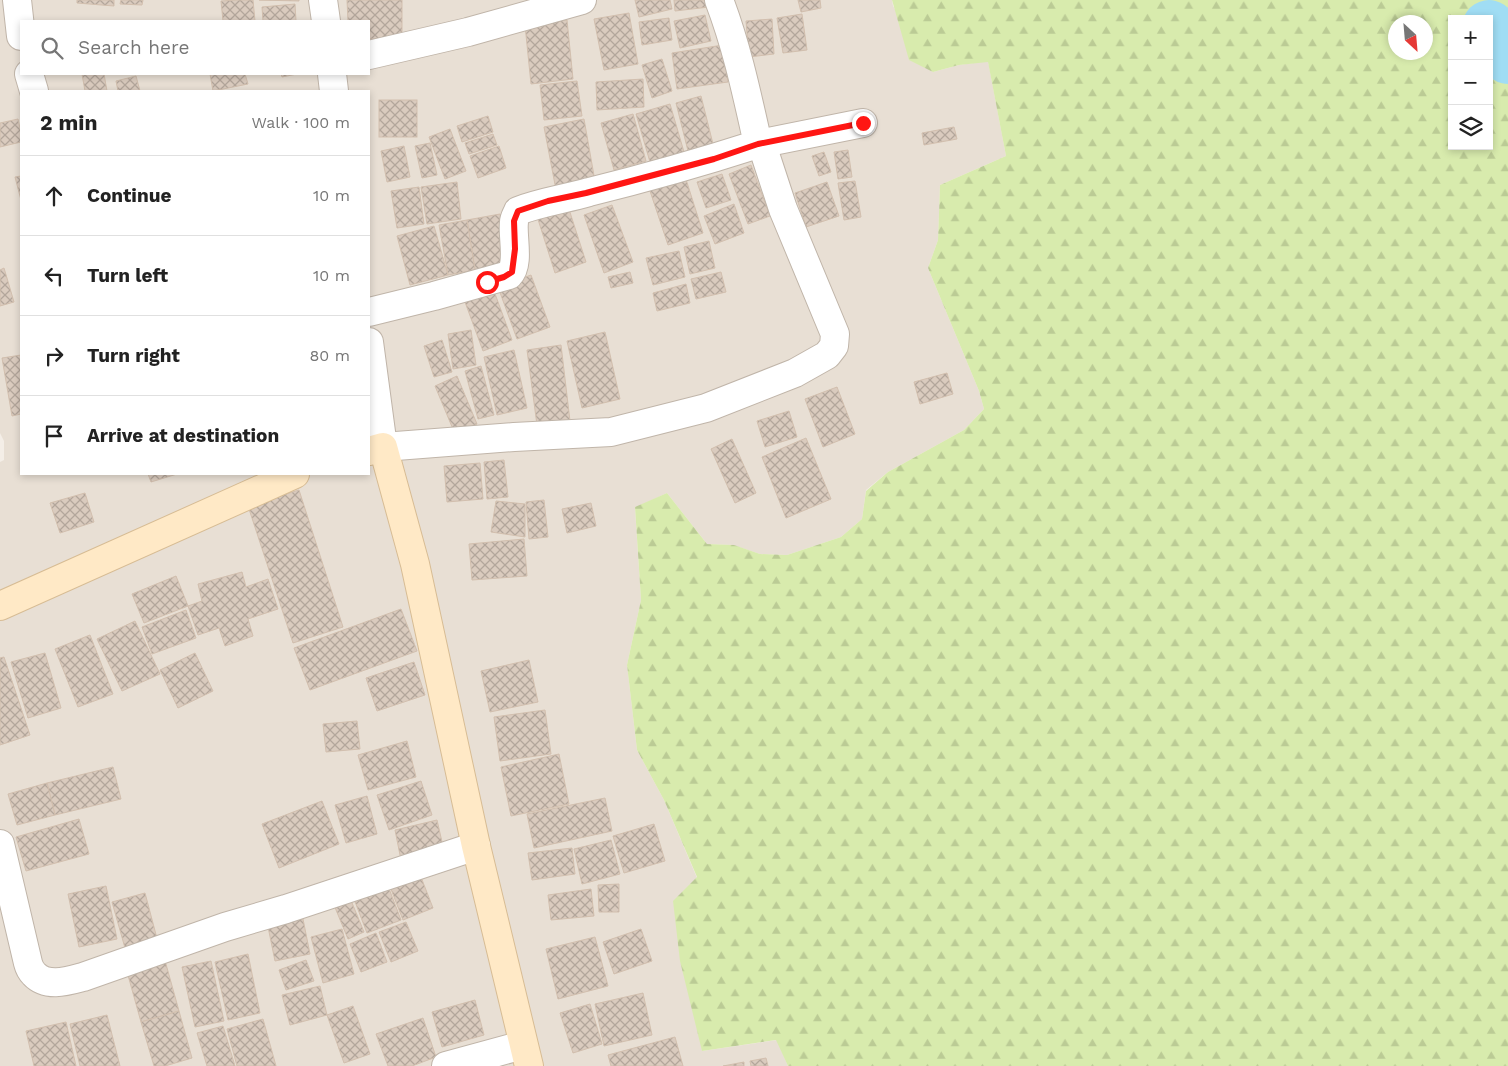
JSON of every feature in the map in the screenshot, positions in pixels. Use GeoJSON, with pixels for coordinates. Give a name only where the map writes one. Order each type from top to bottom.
{"type":"FeatureCollection","features":[{"type":"Feature","properties":{"kind":"main road"},"geometry":{"type":"LineString","coordinates":[[376,449],[415,564],[476,846],[526,1056]]}},
{"type":"Feature","properties":{"kind":"main road"},"geometry":{"type":"LineString","coordinates":[[0,606],[293,475]]}},
{"type":"Feature","properties":{"kind":"street"},"geometry":{"type":"LineString","coordinates":[[17,0],[20,27]]}},
{"type":"Feature","properties":{"kind":"street"},"geometry":{"type":"LineString","coordinates":[[323,0],[326,20]]}},
{"type":"Feature","properties":{"kind":"street"},"geometry":{"type":"LineString","coordinates":[[370,54],[468,32],[582,0]]}},
{"type":"Feature","properties":{"kind":"street"},"geometry":{"type":"LineString","coordinates":[[370,357],[376,449],[514,437],[611,432],[706,408],[795,374],[827,355],[834,346],[835,334],[783,209],[765,154],[758,144],[742,72],[719,0]]}},
{"type":"Feature","properties":{"kind":"street"},"geometry":{"type":"LineString","coordinates":[[29,75],[34,90]]}},
{"type":"Feature","properties":{"kind":"street"},"geometry":{"type":"LineString","coordinates":[[332,75],[334,90]]}},
{"type":"Feature","properties":{"kind":"street"},"geometry":{"type":"LineString","coordinates":[[370,312],[509,275],[512,272],[514,263],[514,221],[518,211],[548,201],[586,193],[714,159],[758,144],[863,123]]}},
{"type":"Feature","properties":{"kind":"street"},"geometry":{"type":"LineString","coordinates":[[0,844],[28,963],[34,975],[48,982],[60,982],[83,977],[225,927],[286,909],[476,846]]}},
{"type":"Feature","properties":{"kind":"street"},"geometry":{"type":"LineString","coordinates":[[446,1066],[526,1056]]}},
{"type":"Feature","properties":{"kind":"shaded area"},"geometry":{"type":"Polygon","coordinates":[[[0,0],[892,0],[893,6],[933,72],[959,65],[988,61],[1006,156],[940,185],[938,240],[928,268],[979,391],[984,409],[964,430],[888,472],[866,490],[862,519],[841,537],[787,555],[760,554],[733,545],[707,544],[667,493],[635,508],[641,600],[627,665],[637,750],[664,800],[697,878],[702,1051],[777,1040],[788,1066],[0,1066],[0,462],[4,460],[4,441],[0,433],[0,0]]]}},
{"type":"Feature","properties":{"kind":"green space"},"geometry":{"type":"Polygon","coordinates":[[[892,0],[1508,0],[1508,1066],[788,1066],[776,1040],[702,1051],[680,961],[673,901],[697,877],[664,800],[637,750],[627,665],[641,600],[635,507],[667,493],[707,544],[734,545],[760,554],[787,555],[841,537],[862,519],[866,491],[888,472],[964,430],[984,409],[979,391],[928,268],[938,240],[940,185],[1006,156],[988,62],[959,65],[933,72],[909,60],[892,0]]]}},
{"type":"Feature","properties":{"kind":"building"},"geometry":{"type":"Polygon","coordinates":[[[77,0],[114,0],[114,6],[77,3],[77,0]]]}},
{"type":"Feature","properties":{"kind":"building"},"geometry":{"type":"Polygon","coordinates":[[[121,0],[143,0],[142,5],[120,4],[121,0]]]}},
{"type":"Feature","properties":{"kind":"building"},"geometry":{"type":"Polygon","coordinates":[[[253,0],[255,20],[223,20],[221,1],[253,0]]]}},
{"type":"Feature","properties":{"kind":"building"},"geometry":{"type":"Polygon","coordinates":[[[259,0],[299,0],[299,1],[259,0]]]}},
{"type":"Feature","properties":{"kind":"building"},"geometry":{"type":"Polygon","coordinates":[[[347,0],[402,0],[402,39],[370,39],[370,20],[348,20],[347,0]]]}},
{"type":"Feature","properties":{"kind":"building"},"geometry":{"type":"Polygon","coordinates":[[[635,0],[670,0],[672,9],[639,17],[635,0]]]}},
{"type":"Feature","properties":{"kind":"building"},"geometry":{"type":"Polygon","coordinates":[[[674,0],[708,0],[709,7],[675,11],[674,0]]]}},
{"type":"Feature","properties":{"kind":"building"},"geometry":{"type":"Polygon","coordinates":[[[798,0],[820,0],[821,8],[801,12],[798,0]]]}},
{"type":"Feature","properties":{"kind":"building"},"geometry":{"type":"Polygon","coordinates":[[[295,4],[296,20],[263,20],[262,7],[295,4]]]}},
{"type":"Feature","properties":{"kind":"building"},"geometry":{"type":"Polygon","coordinates":[[[629,13],[638,64],[604,70],[594,19],[629,13]]]}},
{"type":"Feature","properties":{"kind":"building"},"geometry":{"type":"Polygon","coordinates":[[[802,14],[807,50],[783,53],[777,18],[802,14]]]}},
{"type":"Feature","properties":{"kind":"building"},"geometry":{"type":"Polygon","coordinates":[[[705,15],[711,41],[680,48],[674,21],[705,15]]]}},
{"type":"Feature","properties":{"kind":"building"},"geometry":{"type":"Polygon","coordinates":[[[669,18],[672,40],[642,45],[639,22],[669,18]]]}},
{"type":"Feature","properties":{"kind":"building"},"geometry":{"type":"Polygon","coordinates":[[[772,19],[774,54],[749,57],[746,21],[772,19]]]}},
{"type":"Feature","properties":{"kind":"building"},"geometry":{"type":"Polygon","coordinates":[[[567,20],[573,79],[531,84],[525,25],[567,20]]]}},
{"type":"Feature","properties":{"kind":"building"},"geometry":{"type":"Polygon","coordinates":[[[723,45],[728,82],[677,89],[672,53],[723,45]]]}},
{"type":"Feature","properties":{"kind":"building"},"geometry":{"type":"Polygon","coordinates":[[[662,59],[672,91],[652,98],[642,65],[662,59]]]}},
{"type":"Feature","properties":{"kind":"building"},"geometry":{"type":"Polygon","coordinates":[[[82,75],[104,75],[107,90],[85,90],[82,75]]]}},
{"type":"Feature","properties":{"kind":"building"},"geometry":{"type":"Polygon","coordinates":[[[210,75],[245,75],[248,84],[213,90],[210,75]]]}},
{"type":"Feature","properties":{"kind":"building"},"geometry":{"type":"Polygon","coordinates":[[[136,76],[140,90],[118,90],[116,81],[136,76]]]}},
{"type":"Feature","properties":{"kind":"building"},"geometry":{"type":"Polygon","coordinates":[[[643,79],[644,107],[597,110],[596,82],[643,79]]]}},
{"type":"Feature","properties":{"kind":"building"},"geometry":{"type":"Polygon","coordinates":[[[577,81],[582,116],[544,120],[540,85],[577,81]]]}},
{"type":"Feature","properties":{"kind":"building"},"geometry":{"type":"Polygon","coordinates":[[[701,96],[713,144],[688,151],[676,103],[701,96]]]}},
{"type":"Feature","properties":{"kind":"building"},"geometry":{"type":"Polygon","coordinates":[[[379,100],[417,100],[417,137],[379,137],[379,100]]]}},
{"type":"Feature","properties":{"kind":"building"},"geometry":{"type":"Polygon","coordinates":[[[670,104],[684,152],[650,162],[636,114],[670,104]]]}},
{"type":"Feature","properties":{"kind":"building"},"geometry":{"type":"Polygon","coordinates":[[[633,114],[646,161],[614,170],[601,123],[633,114]]]}},
{"type":"Feature","properties":{"kind":"building"},"geometry":{"type":"Polygon","coordinates":[[[488,116],[493,132],[462,142],[457,126],[488,116]]]}},
{"type":"Feature","properties":{"kind":"building"},"geometry":{"type":"Polygon","coordinates":[[[18,119],[20,142],[0,147],[0,123],[18,119]]]}},
{"type":"Feature","properties":{"kind":"building"},"geometry":{"type":"Polygon","coordinates":[[[584,119],[596,187],[557,195],[544,127],[584,119]]]}},
{"type":"Feature","properties":{"kind":"building"},"geometry":{"type":"Polygon","coordinates":[[[954,127],[957,139],[924,145],[922,133],[954,127]]]}},
{"type":"Feature","properties":{"kind":"building"},"geometry":{"type":"Polygon","coordinates":[[[450,129],[466,171],[445,179],[429,137],[450,129]]]}},
{"type":"Feature","properties":{"kind":"building"},"geometry":{"type":"Polygon","coordinates":[[[493,134],[497,145],[469,154],[465,143],[493,134]]]}},
{"type":"Feature","properties":{"kind":"building"},"geometry":{"type":"Polygon","coordinates":[[[430,143],[437,175],[422,178],[415,146],[430,143]]]}},
{"type":"Feature","properties":{"kind":"building"},"geometry":{"type":"Polygon","coordinates":[[[404,146],[410,177],[387,182],[381,151],[404,146]]]}},
{"type":"Feature","properties":{"kind":"building"},"geometry":{"type":"Polygon","coordinates":[[[499,146],[506,168],[478,178],[470,156],[499,146]]]}},
{"type":"Feature","properties":{"kind":"building"},"geometry":{"type":"Polygon","coordinates":[[[848,150],[852,177],[838,179],[834,152],[848,150]]]}},
{"type":"Feature","properties":{"kind":"building"},"geometry":{"type":"Polygon","coordinates":[[[824,152],[831,172],[819,176],[812,156],[824,152]]]}},
{"type":"Feature","properties":{"kind":"building"},"geometry":{"type":"Polygon","coordinates":[[[751,165],[770,216],[748,224],[729,174],[751,165]]]}},
{"type":"Feature","properties":{"kind":"building"},"geometry":{"type":"Polygon","coordinates":[[[684,173],[703,233],[668,245],[648,185],[684,173]]]}},
{"type":"Feature","properties":{"kind":"building"},"geometry":{"type":"Polygon","coordinates":[[[722,174],[731,200],[706,208],[697,182],[722,174]]]}},
{"type":"Feature","properties":{"kind":"building"},"geometry":{"type":"Polygon","coordinates":[[[20,176],[20,196],[15,177],[20,176]]]}},
{"type":"Feature","properties":{"kind":"building"},"geometry":{"type":"Polygon","coordinates":[[[855,181],[861,217],[844,220],[838,183],[855,181]]]}},
{"type":"Feature","properties":{"kind":"building"},"geometry":{"type":"Polygon","coordinates":[[[457,182],[461,219],[427,224],[421,187],[457,182]]]}},
{"type":"Feature","properties":{"kind":"building"},"geometry":{"type":"Polygon","coordinates":[[[827,182],[839,216],[806,227],[795,193],[827,182]]]}},
{"type":"Feature","properties":{"kind":"building"},"geometry":{"type":"Polygon","coordinates":[[[419,187],[424,224],[397,228],[391,191],[419,187]]]}},
{"type":"Feature","properties":{"kind":"building"},"geometry":{"type":"Polygon","coordinates":[[[567,203],[586,262],[555,273],[536,213],[567,203]]]}},
{"type":"Feature","properties":{"kind":"building"},"geometry":{"type":"Polygon","coordinates":[[[734,204],[744,233],[715,244],[704,216],[734,204]]]}},
{"type":"Feature","properties":{"kind":"building"},"geometry":{"type":"Polygon","coordinates":[[[612,205],[633,262],[604,273],[584,215],[612,205]]]}},
{"type":"Feature","properties":{"kind":"building"},"geometry":{"type":"Polygon","coordinates":[[[500,214],[509,264],[475,270],[467,220],[500,214]]]}},
{"type":"Feature","properties":{"kind":"building"},"geometry":{"type":"Polygon","coordinates":[[[467,220],[475,270],[448,275],[439,225],[467,220]]]}},
{"type":"Feature","properties":{"kind":"building"},"geometry":{"type":"Polygon","coordinates":[[[434,226],[448,275],[410,285],[397,236],[434,226]]]}},
{"type":"Feature","properties":{"kind":"building"},"geometry":{"type":"Polygon","coordinates":[[[709,241],[715,268],[690,274],[684,247],[709,241]]]}},
{"type":"Feature","properties":{"kind":"building"},"geometry":{"type":"Polygon","coordinates":[[[679,251],[685,277],[653,285],[646,258],[679,251]]]}},
{"type":"Feature","properties":{"kind":"building"},"geometry":{"type":"Polygon","coordinates":[[[4,268],[14,302],[0,306],[0,270],[4,268]]]}},
{"type":"Feature","properties":{"kind":"building"},"geometry":{"type":"Polygon","coordinates":[[[630,272],[633,283],[611,288],[608,277],[630,272]]]}},
{"type":"Feature","properties":{"kind":"building"},"geometry":{"type":"Polygon","coordinates":[[[721,272],[726,292],[696,299],[691,279],[721,272]]]}},
{"type":"Feature","properties":{"kind":"building"},"geometry":{"type":"Polygon","coordinates":[[[531,275],[550,327],[517,339],[498,287],[531,275]]]}},
{"type":"Feature","properties":{"kind":"building"},"geometry":{"type":"Polygon","coordinates":[[[686,284],[690,303],[657,311],[653,293],[686,284]]]}},
{"type":"Feature","properties":{"kind":"building"},"geometry":{"type":"Polygon","coordinates":[[[494,291],[512,340],[483,351],[465,302],[494,291]]]}},
{"type":"Feature","properties":{"kind":"building"},"geometry":{"type":"Polygon","coordinates":[[[471,330],[476,365],[453,369],[448,334],[471,330]]]}},
{"type":"Feature","properties":{"kind":"building"},"geometry":{"type":"Polygon","coordinates":[[[605,332],[620,399],[582,408],[567,341],[605,332]]]}},
{"type":"Feature","properties":{"kind":"building"},"geometry":{"type":"Polygon","coordinates":[[[442,340],[452,372],[434,377],[424,346],[442,340]]]}},
{"type":"Feature","properties":{"kind":"building"},"geometry":{"type":"Polygon","coordinates":[[[561,345],[570,421],[537,425],[527,350],[561,345]]]}},
{"type":"Feature","properties":{"kind":"building"},"geometry":{"type":"Polygon","coordinates":[[[514,350],[527,408],[497,415],[484,357],[514,350]]]}},
{"type":"Feature","properties":{"kind":"building"},"geometry":{"type":"Polygon","coordinates":[[[20,355],[20,414],[12,416],[2,358],[20,355]]]}},
{"type":"Feature","properties":{"kind":"building"},"geometry":{"type":"Polygon","coordinates":[[[481,366],[494,415],[478,419],[465,371],[481,366]]]}},
{"type":"Feature","properties":{"kind":"building"},"geometry":{"type":"Polygon","coordinates":[[[947,373],[953,394],[920,404],[914,382],[947,373]]]}},
{"type":"Feature","properties":{"kind":"building"},"geometry":{"type":"Polygon","coordinates":[[[457,376],[477,424],[455,434],[435,386],[457,376]]]}},
{"type":"Feature","properties":{"kind":"building"},"geometry":{"type":"Polygon","coordinates":[[[837,387],[855,434],[823,447],[805,399],[837,387]]]}},
{"type":"Feature","properties":{"kind":"building"},"geometry":{"type":"Polygon","coordinates":[[[789,411],[797,437],[765,447],[757,421],[789,411]]]}},
{"type":"Feature","properties":{"kind":"building"},"geometry":{"type":"Polygon","coordinates":[[[806,438],[831,499],[786,518],[762,457],[806,438]]]}},
{"type":"Feature","properties":{"kind":"building"},"geometry":{"type":"Polygon","coordinates":[[[732,439],[756,493],[735,503],[711,449],[732,439]]]}},
{"type":"Feature","properties":{"kind":"building"},"geometry":{"type":"Polygon","coordinates":[[[504,460],[508,497],[487,499],[484,462],[504,460]]]}},
{"type":"Feature","properties":{"kind":"building"},"geometry":{"type":"Polygon","coordinates":[[[480,463],[483,499],[447,502],[444,466],[480,463]]]}},
{"type":"Feature","properties":{"kind":"building"},"geometry":{"type":"Polygon","coordinates":[[[148,475],[174,475],[151,482],[148,475]]]}},
{"type":"Feature","properties":{"kind":"building"},"geometry":{"type":"Polygon","coordinates":[[[299,490],[343,627],[293,643],[248,506],[299,490]]]}},
{"type":"Feature","properties":{"kind":"building"},"geometry":{"type":"Polygon","coordinates":[[[85,493],[94,522],[60,533],[50,503],[85,493]]]}},
{"type":"Feature","properties":{"kind":"building"},"geometry":{"type":"Polygon","coordinates":[[[544,500],[548,537],[529,539],[526,502],[544,500]]]}},
{"type":"Feature","properties":{"kind":"building"},"geometry":{"type":"Polygon","coordinates":[[[496,501],[525,504],[525,537],[491,532],[496,501]]]}},
{"type":"Feature","properties":{"kind":"building"},"geometry":{"type":"Polygon","coordinates":[[[591,503],[596,526],[567,533],[562,509],[591,503]]]}},
{"type":"Feature","properties":{"kind":"building"},"geometry":{"type":"Polygon","coordinates":[[[524,539],[527,576],[472,580],[469,544],[524,539]]]}},
{"type":"Feature","properties":{"kind":"building"},"geometry":{"type":"Polygon","coordinates":[[[242,572],[246,587],[268,579],[278,609],[248,619],[253,636],[225,646],[219,628],[198,635],[188,606],[202,601],[198,584],[242,572]]]}},
{"type":"Feature","properties":{"kind":"building"},"geometry":{"type":"Polygon","coordinates":[[[176,576],[188,606],[144,623],[132,594],[176,576]]]}},
{"type":"Feature","properties":{"kind":"building"},"geometry":{"type":"Polygon","coordinates":[[[401,609],[417,651],[310,690],[294,648],[401,609]]]}},
{"type":"Feature","properties":{"kind":"building"},"geometry":{"type":"Polygon","coordinates":[[[186,610],[196,638],[152,654],[142,627],[186,610]]]}},
{"type":"Feature","properties":{"kind":"building"},"geometry":{"type":"Polygon","coordinates":[[[135,621],[160,674],[122,691],[97,639],[135,621]]]}},
{"type":"Feature","properties":{"kind":"building"},"geometry":{"type":"Polygon","coordinates":[[[90,635],[113,694],[78,707],[55,649],[90,635]]]}},
{"type":"Feature","properties":{"kind":"building"},"geometry":{"type":"Polygon","coordinates":[[[45,653],[61,708],[28,718],[11,662],[45,653]]]}},
{"type":"Feature","properties":{"kind":"building"},"geometry":{"type":"Polygon","coordinates":[[[195,653],[213,691],[178,708],[160,670],[195,653]]]}},
{"type":"Feature","properties":{"kind":"building"},"geometry":{"type":"Polygon","coordinates":[[[4,657],[30,735],[0,745],[0,658],[4,657]]]}},
{"type":"Feature","properties":{"kind":"building"},"geometry":{"type":"Polygon","coordinates":[[[529,660],[538,702],[490,712],[481,671],[529,660]]]}},
{"type":"Feature","properties":{"kind":"building"},"geometry":{"type":"Polygon","coordinates":[[[414,662],[425,695],[377,711],[366,678],[414,662]]]}},
{"type":"Feature","properties":{"kind":"building"},"geometry":{"type":"Polygon","coordinates":[[[545,710],[551,754],[500,761],[494,717],[545,710]]]}},
{"type":"Feature","properties":{"kind":"building"},"geometry":{"type":"Polygon","coordinates":[[[357,721],[360,749],[326,752],[323,724],[357,721]]]}},
{"type":"Feature","properties":{"kind":"building"},"geometry":{"type":"Polygon","coordinates":[[[407,741],[416,777],[368,790],[358,755],[407,741]]]}},
{"type":"Feature","properties":{"kind":"building"},"geometry":{"type":"Polygon","coordinates":[[[559,754],[569,804],[511,816],[501,767],[559,754]]]}},
{"type":"Feature","properties":{"kind":"building"},"geometry":{"type":"Polygon","coordinates":[[[113,767],[121,799],[55,815],[47,783],[113,767]]]}},
{"type":"Feature","properties":{"kind":"building"},"geometry":{"type":"Polygon","coordinates":[[[421,781],[432,815],[389,830],[377,795],[421,781]]]}},
{"type":"Feature","properties":{"kind":"building"},"geometry":{"type":"Polygon","coordinates":[[[47,783],[55,815],[17,825],[8,794],[47,783]]]}},
{"type":"Feature","properties":{"kind":"building"},"geometry":{"type":"Polygon","coordinates":[[[367,796],[377,834],[346,843],[335,805],[367,796]]]}},
{"type":"Feature","properties":{"kind":"building"},"geometry":{"type":"Polygon","coordinates":[[[605,798],[612,831],[534,848],[527,814],[605,798]]]}},
{"type":"Feature","properties":{"kind":"building"},"geometry":{"type":"Polygon","coordinates":[[[322,801],[339,844],[279,868],[262,824],[322,801]]]}},
{"type":"Feature","properties":{"kind":"building"},"geometry":{"type":"Polygon","coordinates":[[[79,819],[89,854],[26,871],[16,837],[79,819]]]}},
{"type":"Feature","properties":{"kind":"building"},"geometry":{"type":"Polygon","coordinates":[[[437,820],[445,855],[402,865],[395,830],[437,820]]]}},
{"type":"Feature","properties":{"kind":"building"},"geometry":{"type":"Polygon","coordinates":[[[654,824],[665,861],[624,873],[613,836],[654,824]]]}},
{"type":"Feature","properties":{"kind":"building"},"geometry":{"type":"Polygon","coordinates":[[[611,840],[620,874],[582,884],[574,849],[611,840]]]}},
{"type":"Feature","properties":{"kind":"building"},"geometry":{"type":"Polygon","coordinates":[[[572,848],[575,874],[532,880],[528,853],[572,848]]]}},
{"type":"Feature","properties":{"kind":"building"},"geometry":{"type":"Polygon","coordinates":[[[419,872],[433,908],[403,920],[389,884],[419,872]]]}},
{"type":"Feature","properties":{"kind":"building"},"geometry":{"type":"Polygon","coordinates":[[[619,884],[619,912],[599,912],[598,885],[619,884]]]}},
{"type":"Feature","properties":{"kind":"building"},"geometry":{"type":"Polygon","coordinates":[[[106,886],[117,939],[79,947],[68,894],[106,886]]]}},
{"type":"Feature","properties":{"kind":"building"},"geometry":{"type":"Polygon","coordinates":[[[388,886],[401,920],[367,933],[354,899],[388,886]]]}},
{"type":"Feature","properties":{"kind":"building"},"geometry":{"type":"Polygon","coordinates":[[[591,889],[594,916],[551,920],[548,895],[591,889]]]}},
{"type":"Feature","properties":{"kind":"building"},"geometry":{"type":"Polygon","coordinates":[[[145,893],[159,946],[127,955],[112,902],[145,893]]]}},
{"type":"Feature","properties":{"kind":"building"},"geometry":{"type":"Polygon","coordinates":[[[350,898],[364,932],[348,939],[334,905],[350,898]]]}},
{"type":"Feature","properties":{"kind":"building"},"geometry":{"type":"Polygon","coordinates":[[[301,909],[310,954],[275,961],[266,917],[301,909]]]}},
{"type":"Feature","properties":{"kind":"building"},"geometry":{"type":"Polygon","coordinates":[[[406,922],[418,951],[391,962],[379,932],[406,922]]]}},
{"type":"Feature","properties":{"kind":"building"},"geometry":{"type":"Polygon","coordinates":[[[342,929],[354,974],[323,983],[311,937],[342,929]]]}},
{"type":"Feature","properties":{"kind":"building"},"geometry":{"type":"Polygon","coordinates":[[[641,929],[652,961],[614,974],[603,942],[641,929]]]}},
{"type":"Feature","properties":{"kind":"building"},"geometry":{"type":"Polygon","coordinates":[[[376,933],[387,962],[361,972],[350,944],[376,933]]]}},
{"type":"Feature","properties":{"kind":"building"},"geometry":{"type":"Polygon","coordinates":[[[595,937],[608,986],[558,999],[546,949],[595,937]]]}},
{"type":"Feature","properties":{"kind":"building"},"geometry":{"type":"Polygon","coordinates":[[[248,954],[260,1013],[228,1020],[215,962],[248,954]]]}},
{"type":"Feature","properties":{"kind":"building"},"geometry":{"type":"Polygon","coordinates":[[[164,957],[179,1011],[141,1022],[126,968],[164,957]]]}},
{"type":"Feature","properties":{"kind":"building"},"geometry":{"type":"Polygon","coordinates":[[[306,960],[314,981],[286,990],[279,970],[306,960]]]}},
{"type":"Feature","properties":{"kind":"building"},"geometry":{"type":"Polygon","coordinates":[[[211,961],[224,1021],[195,1027],[182,967],[211,961]]]}},
{"type":"Feature","properties":{"kind":"building"},"geometry":{"type":"Polygon","coordinates":[[[320,986],[327,1015],[290,1025],[282,995],[320,986]]]}},
{"type":"Feature","properties":{"kind":"building"},"geometry":{"type":"Polygon","coordinates":[[[643,993],[652,1035],[604,1046],[595,1004],[643,993]]]}},
{"type":"Feature","properties":{"kind":"building"},"geometry":{"type":"Polygon","coordinates":[[[475,1000],[484,1035],[442,1047],[432,1012],[475,1000]]]}},
{"type":"Feature","properties":{"kind":"building"},"geometry":{"type":"Polygon","coordinates":[[[590,1004],[602,1044],[573,1053],[560,1013],[590,1004]]]}},
{"type":"Feature","properties":{"kind":"building"},"geometry":{"type":"Polygon","coordinates":[[[353,1006],[370,1054],[344,1063],[327,1015],[353,1006]]]}},
{"type":"Feature","properties":{"kind":"building"},"geometry":{"type":"Polygon","coordinates":[[[179,1011],[192,1058],[165,1066],[154,1066],[141,1022],[179,1011]]]}},
{"type":"Feature","properties":{"kind":"building"},"geometry":{"type":"Polygon","coordinates":[[[107,1015],[120,1066],[80,1066],[70,1024],[107,1015]]]}},
{"type":"Feature","properties":{"kind":"building"},"geometry":{"type":"Polygon","coordinates":[[[423,1018],[436,1057],[412,1066],[388,1066],[376,1034],[423,1018]]]}},
{"type":"Feature","properties":{"kind":"building"},"geometry":{"type":"Polygon","coordinates":[[[263,1019],[276,1066],[237,1066],[227,1029],[263,1019]]]}},
{"type":"Feature","properties":{"kind":"building"},"geometry":{"type":"Polygon","coordinates":[[[66,1022],[76,1066],[34,1066],[26,1031],[66,1022]]]}},
{"type":"Feature","properties":{"kind":"building"},"geometry":{"type":"Polygon","coordinates":[[[223,1026],[235,1066],[207,1066],[197,1033],[223,1026]]]}},
{"type":"Feature","properties":{"kind":"building"},"geometry":{"type":"Polygon","coordinates":[[[675,1037],[683,1066],[611,1066],[608,1055],[675,1037]]]}},
{"type":"Feature","properties":{"kind":"building"},"geometry":{"type":"Polygon","coordinates":[[[766,1058],[768,1066],[751,1066],[750,1061],[766,1058]]]}},
{"type":"Feature","properties":{"kind":"building"},"geometry":{"type":"Polygon","coordinates":[[[744,1062],[744,1066],[723,1066],[744,1062]]]}},
{"type":"Feature","properties":{"kind":"waterway"},"geometry":{"type":"LineString","coordinates":[[1493,33],[1508,57]]}},
{"type":"Feature","properties":{"kind":"route"},"geometry":{"type":"LineString","coordinates":[[487,282],[504,277],[512,272],[515,249],[514,221],[518,211],[548,201],[586,193],[714,159],[758,144],[863,123]]}}]}
